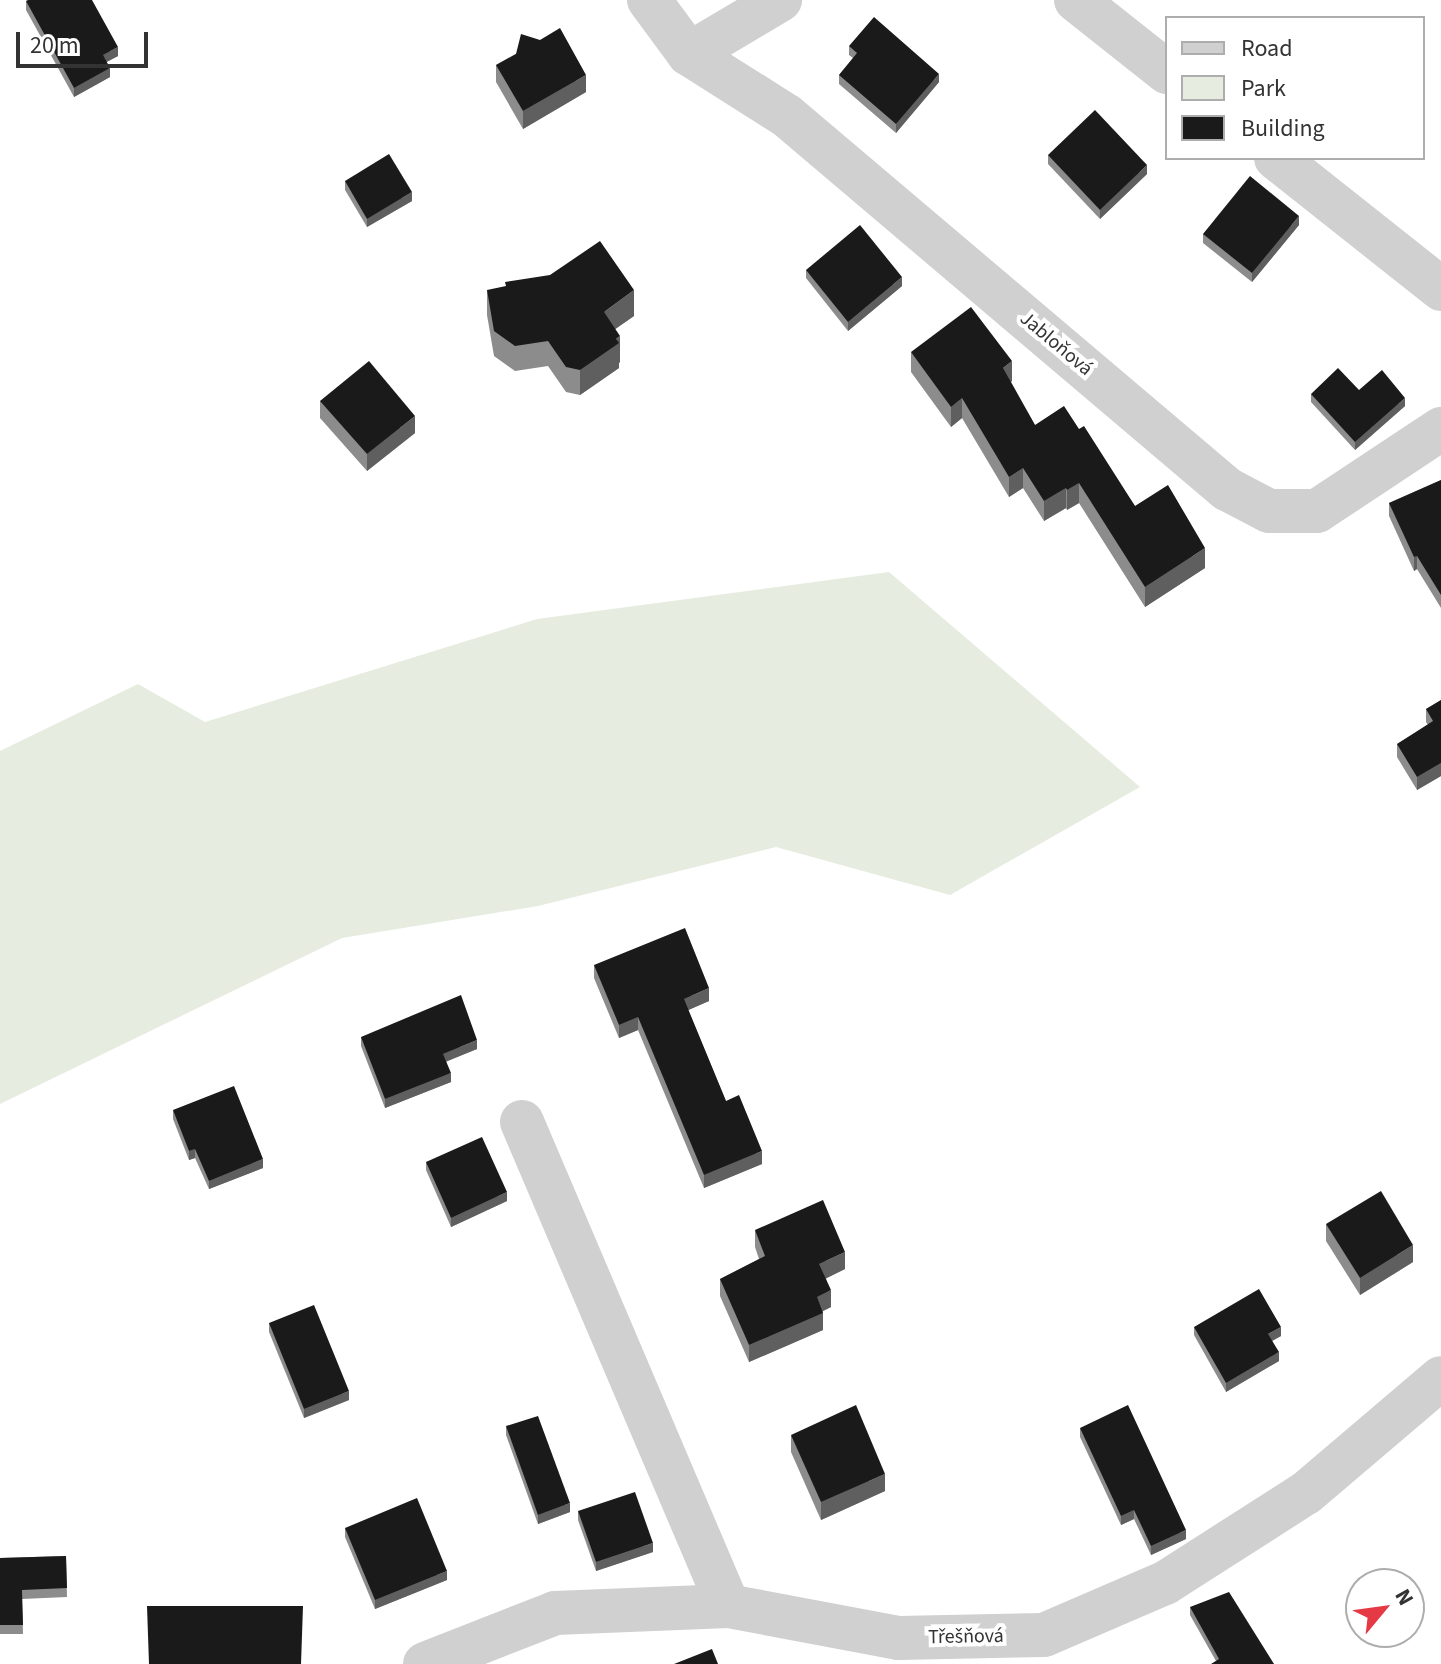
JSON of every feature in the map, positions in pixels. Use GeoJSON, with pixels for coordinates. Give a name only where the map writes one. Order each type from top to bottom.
{"type":"FeatureCollection","features":[{"type":"Feature","properties":{"kind":"street","name":"Jabloňová"},"geometry":{"type":"LineString","coordinates":[[649,0],[689,54],[787,116],[1227,489],[1269,511],[1317,511],[1441,429]]}},
{"type":"Feature","properties":{"kind":"street"},"geometry":{"type":"LineString","coordinates":[[689,54],[780,0]]}},
{"type":"Feature","properties":{"kind":"street"},"geometry":{"type":"LineString","coordinates":[[1076,0],[1165,70]]}},
{"type":"Feature","properties":{"kind":"street"},"geometry":{"type":"LineString","coordinates":[[1279,160],[1441,289]]}},
{"type":"Feature","properties":{"kind":"street"},"geometry":{"type":"LineString","coordinates":[[522,1122],[728,1606]]}},
{"type":"Feature","properties":{"kind":"street","name":"Třešňová"},"geometry":{"type":"LineString","coordinates":[[425,1664],[555,1613],[728,1606],[899,1638],[1044,1635],[1165,1583],[1306,1493],[1441,1378]]}},
{"type":"Feature","properties":{"kind":"green space"},"geometry":{"type":"Polygon","coordinates":[[[889,572],[1140,787],[950,895],[776,847],[538,906],[342,938],[0,1104],[0,751],[138,684],[205,722],[537,619],[889,572]]]}},
{"type":"Feature","properties":{"kind":"building"},"geometry":{"type":"Polygon","coordinates":[[[28,0],[92,0],[118,47],[103,55],[110,68],[74,88],[28,0]]]}},
{"type":"Feature","properties":{"kind":"building"},"geometry":{"type":"Polygon","coordinates":[[[874,17],[939,74],[896,124],[839,75],[857,53],[849,46],[874,17]]]}},
{"type":"Feature","properties":{"kind":"building"},"geometry":{"type":"Polygon","coordinates":[[[560,28],[586,75],[523,111],[496,65],[516,54],[521,34],[540,40],[560,28]]]}},
{"type":"Feature","properties":{"kind":"building"},"geometry":{"type":"Polygon","coordinates":[[[1095,110],[1147,165],[1100,210],[1048,155],[1095,110]]]}},
{"type":"Feature","properties":{"kind":"building"},"geometry":{"type":"Polygon","coordinates":[[[389,154],[412,192],[367,219],[345,181],[389,154]]]}},
{"type":"Feature","properties":{"kind":"building"},"geometry":{"type":"Polygon","coordinates":[[[1250,176],[1299,216],[1252,273],[1203,234],[1250,176]]]}},
{"type":"Feature","properties":{"kind":"building"},"geometry":{"type":"Polygon","coordinates":[[[860,225],[902,277],[848,322],[806,270],[860,225]]]}},
{"type":"Feature","properties":{"kind":"building"},"geometry":{"type":"Polygon","coordinates":[[[600,241],[634,290],[604,312],[620,336],[616,339],[619,343],[580,370],[566,367],[548,341],[515,346],[494,331],[487,290],[506,286],[505,282],[550,275],[600,241]]]}},
{"type":"Feature","properties":{"kind":"building"},"geometry":{"type":"Polygon","coordinates":[[[971,307],[1012,361],[1003,368],[1035,425],[1064,406],[1079,429],[1084,426],[1135,506],[1168,485],[1205,548],[1145,587],[1079,483],[1044,501],[1023,468],[1009,477],[962,398],[951,407],[911,352],[971,307]]]}},
{"type":"Feature","properties":{"kind":"building"},"geometry":{"type":"Polygon","coordinates":[[[369,361],[415,416],[367,454],[320,401],[369,361]]]}},
{"type":"Feature","properties":{"kind":"building"},"geometry":{"type":"Polygon","coordinates":[[[1338,368],[1359,390],[1382,370],[1405,398],[1355,442],[1311,394],[1338,368]]]}},
{"type":"Feature","properties":{"kind":"building"},"geometry":{"type":"Polygon","coordinates":[[[1441,480],[1441,595],[1417,556],[1414,557],[1389,503],[1441,480]]]}},
{"type":"Feature","properties":{"kind":"building"},"geometry":{"type":"Polygon","coordinates":[[[1441,700],[1441,763],[1417,777],[1397,744],[1433,721],[1426,709],[1441,700]]]}},
{"type":"Feature","properties":{"kind":"building"},"geometry":{"type":"Polygon","coordinates":[[[685,928],[709,988],[684,999],[726,1101],[739,1095],[762,1151],[704,1175],[638,1017],[619,1025],[594,965],[685,928]]]}},
{"type":"Feature","properties":{"kind":"building"},"geometry":{"type":"Polygon","coordinates":[[[461,995],[477,1040],[443,1054],[451,1073],[385,1099],[361,1037],[461,995]]]}},
{"type":"Feature","properties":{"kind":"building"},"geometry":{"type":"Polygon","coordinates":[[[234,1086],[263,1159],[209,1181],[195,1149],[189,1151],[173,1110],[234,1086]]]}},
{"type":"Feature","properties":{"kind":"building"},"geometry":{"type":"Polygon","coordinates":[[[482,1137],[507,1192],[451,1218],[426,1162],[482,1137]]]}},
{"type":"Feature","properties":{"kind":"building"},"geometry":{"type":"Polygon","coordinates":[[[1381,1191],[1413,1245],[1360,1278],[1326,1224],[1381,1191]]]}},
{"type":"Feature","properties":{"kind":"building"},"geometry":{"type":"Polygon","coordinates":[[[823,1200],[845,1252],[819,1264],[831,1290],[817,1297],[823,1313],[749,1345],[720,1279],[765,1256],[755,1230],[823,1200]]]}},
{"type":"Feature","properties":{"kind":"building"},"geometry":{"type":"Polygon","coordinates":[[[1259,1289],[1281,1327],[1268,1334],[1279,1352],[1226,1383],[1194,1327],[1259,1289]]]}},
{"type":"Feature","properties":{"kind":"building"},"geometry":{"type":"Polygon","coordinates":[[[314,1305],[349,1391],[304,1409],[269,1323],[314,1305]]]}},
{"type":"Feature","properties":{"kind":"building"},"geometry":{"type":"Polygon","coordinates":[[[856,1405],[885,1474],[821,1502],[791,1435],[856,1405]]]}},
{"type":"Feature","properties":{"kind":"building"},"geometry":{"type":"Polygon","coordinates":[[[1128,1405],[1186,1530],[1151,1546],[1134,1510],[1121,1516],[1080,1428],[1128,1405]]]}},
{"type":"Feature","properties":{"kind":"building"},"geometry":{"type":"Polygon","coordinates":[[[538,1416],[570,1503],[538,1515],[506,1426],[538,1416]]]}},
{"type":"Feature","properties":{"kind":"building"},"geometry":{"type":"Polygon","coordinates":[[[635,1492],[653,1543],[596,1562],[578,1511],[635,1492]]]}},
{"type":"Feature","properties":{"kind":"building"},"geometry":{"type":"Polygon","coordinates":[[[417,1498],[447,1571],[375,1600],[345,1528],[417,1498]]]}},
{"type":"Feature","properties":{"kind":"building"},"geometry":{"type":"Polygon","coordinates":[[[66,1556],[67,1588],[22,1590],[23,1625],[0,1625],[0,1558],[66,1556]]]}},
{"type":"Feature","properties":{"kind":"building"},"geometry":{"type":"Polygon","coordinates":[[[1229,1592],[1274,1664],[1211,1664],[1219,1659],[1190,1607],[1229,1592]]]}},
{"type":"Feature","properties":{"kind":"building"},"geometry":{"type":"Polygon","coordinates":[[[147,1606],[303,1606],[301,1664],[149,1664],[147,1606]]]}},
{"type":"Feature","properties":{"kind":"building"},"geometry":{"type":"Polygon","coordinates":[[[712,1649],[718,1664],[674,1664],[712,1649]]]}}]}
